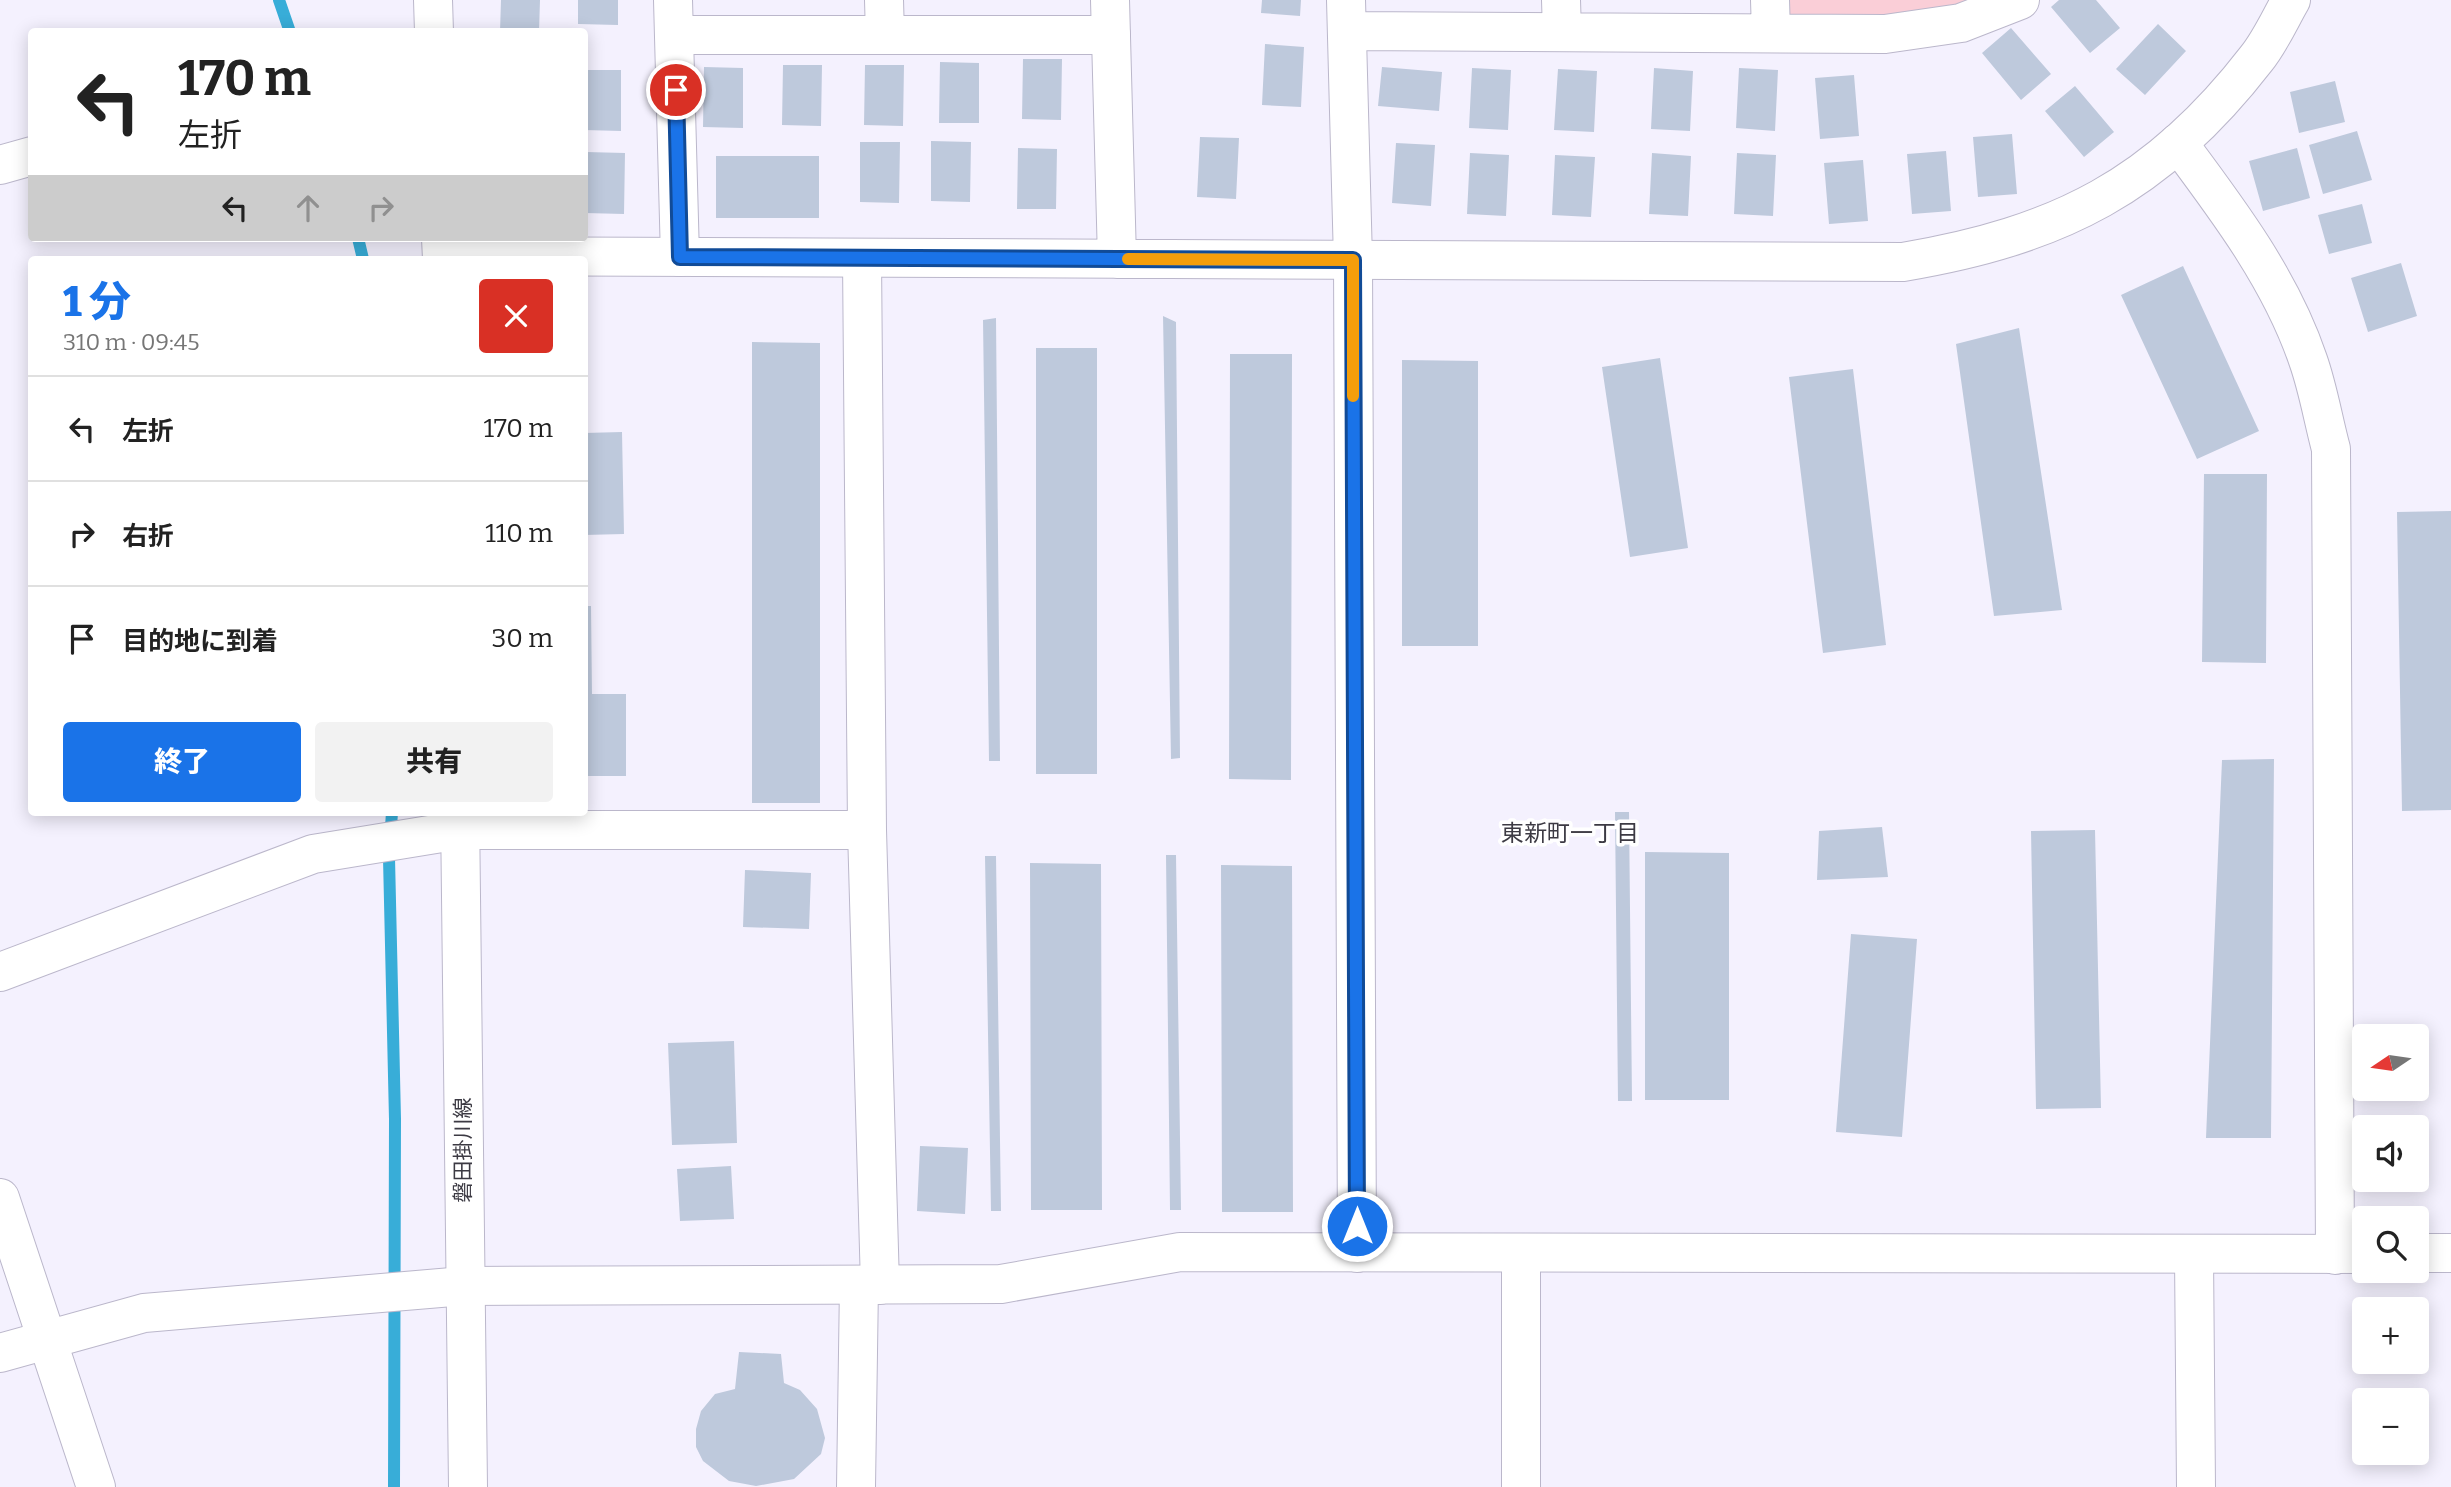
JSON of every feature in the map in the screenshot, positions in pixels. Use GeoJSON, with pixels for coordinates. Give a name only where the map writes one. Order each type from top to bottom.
{"type":"FeatureCollection","features":[{"type":"Feature","properties":{"kind":"street"},"geometry":{"type":"LineString","coordinates":[[433,0],[434,28]]}},
{"type":"Feature","properties":{"kind":"street"},"geometry":{"type":"LineString","coordinates":[[1357,1253],[1353,260],[1347,16],[1770,16],[1885,34],[1961,23],[2020,0]]}},
{"type":"Feature","properties":{"kind":"street"},"geometry":{"type":"LineString","coordinates":[[442,251],[680,257],[1903,261],[1966,251],[2035,231],[2096,202],[2152,167],[2208,116],[2258,57],[2291,0]]}},
{"type":"Feature","properties":{"kind":"street"},"geometry":{"type":"LineString","coordinates":[[680,257],[673,18],[1110,17],[1117,259]]}},
{"type":"Feature","properties":{"kind":"street"},"geometry":{"type":"LineString","coordinates":[[0,1353],[144,1313],[464,1286],[1002,1284],[1180,1252],[1521,1255],[2350,1254],[2331,449],[2308,359],[2274,285],[2231,213],[2178,143]]}},
{"type":"Feature","properties":{"kind":"street"},"geometry":{"type":"LineString","coordinates":[[0,165],[28,157]]}},
{"type":"Feature","properties":{"kind":"street"},"geometry":{"type":"LineString","coordinates":[[856,1487],[869,1285],[862,258]]}},
{"type":"Feature","properties":{"kind":"street"},"geometry":{"type":"LineString","coordinates":[[0,972],[313,854],[460,821],[867,830]]}},
{"type":"Feature","properties":{"kind":"street","name":"磐田掛川線"},"geometry":{"type":"LineString","coordinates":[[460,821],[468,1487]]}},
{"type":"Feature","properties":{"kind":"street"},"geometry":{"type":"LineString","coordinates":[[0,1198],[96,1487]]}},
{"type":"Feature","properties":{"kind":"street"},"geometry":{"type":"LineString","coordinates":[[2429,1254],[2451,1253]]}},
{"type":"Feature","properties":{"kind":"street"},"geometry":{"type":"LineString","coordinates":[[1521,1255],[1521,1487]]}},
{"type":"Feature","properties":{"kind":"street"},"geometry":{"type":"LineString","coordinates":[[2194,1255],[2196,1487]]}},
{"type":"Feature","properties":{"kind":"shaded area"},"geometry":{"type":"Polygon","coordinates":[[[1785,0],[2009,0],[1785,33],[1785,0]]]}},
{"type":"Feature","properties":{"kind":"building"},"geometry":{"type":"Polygon","coordinates":[[[501,0],[540,0],[539,28],[500,28],[501,0]]]}},
{"type":"Feature","properties":{"kind":"building"},"geometry":{"type":"Polygon","coordinates":[[[578,0],[618,0],[618,25],[578,24],[578,0]]]}},
{"type":"Feature","properties":{"kind":"building"},"geometry":{"type":"Polygon","coordinates":[[[1262,0],[1301,0],[1300,16],[1261,13],[1262,0]]]}},
{"type":"Feature","properties":{"kind":"building"},"geometry":{"type":"Polygon","coordinates":[[[2059,0],[2096,0],[2120,28],[2090,53],[2051,7],[2059,0]]]}},
{"type":"Feature","properties":{"kind":"building"},"geometry":{"type":"Polygon","coordinates":[[[2158,24],[2186,51],[2145,95],[2116,69],[2158,24]]]}},
{"type":"Feature","properties":{"kind":"building"},"geometry":{"type":"Polygon","coordinates":[[[2011,28],[2051,74],[2021,100],[1982,53],[2011,28]]]}},
{"type":"Feature","properties":{"kind":"building"},"geometry":{"type":"Polygon","coordinates":[[[1265,44],[1304,47],[1301,107],[1262,105],[1265,44]]]}},
{"type":"Feature","properties":{"kind":"building"},"geometry":{"type":"Polygon","coordinates":[[[1023,59],[1062,59],[1061,120],[1022,119],[1023,59]]]}},
{"type":"Feature","properties":{"kind":"building"},"geometry":{"type":"Polygon","coordinates":[[[940,62],[979,63],[979,123],[939,123],[940,62]]]}},
{"type":"Feature","properties":{"kind":"building"},"geometry":{"type":"Polygon","coordinates":[[[783,65],[822,65],[821,126],[782,125],[783,65]]]}},
{"type":"Feature","properties":{"kind":"building"},"geometry":{"type":"Polygon","coordinates":[[[865,65],[904,65],[903,126],[864,125],[865,65]]]}},
{"type":"Feature","properties":{"kind":"building"},"geometry":{"type":"Polygon","coordinates":[[[704,67],[743,68],[743,128],[703,127],[704,67]]]}},
{"type":"Feature","properties":{"kind":"building"},"geometry":{"type":"Polygon","coordinates":[[[1382,67],[1442,72],[1439,111],[1378,106],[1382,67]]]}},
{"type":"Feature","properties":{"kind":"building"},"geometry":{"type":"Polygon","coordinates":[[[1472,68],[1511,70],[1508,130],[1469,128],[1472,68]]]}},
{"type":"Feature","properties":{"kind":"building"},"geometry":{"type":"Polygon","coordinates":[[[1654,68],[1693,71],[1690,131],[1651,129],[1654,68]]]}},
{"type":"Feature","properties":{"kind":"building"},"geometry":{"type":"Polygon","coordinates":[[[1739,68],[1778,70],[1775,131],[1736,128],[1739,68]]]}},
{"type":"Feature","properties":{"kind":"building"},"geometry":{"type":"Polygon","coordinates":[[[1558,69],[1597,71],[1594,132],[1554,130],[1558,69]]]}},
{"type":"Feature","properties":{"kind":"building"},"geometry":{"type":"Polygon","coordinates":[[[588,70],[621,70],[621,131],[588,130],[588,70]]]}},
{"type":"Feature","properties":{"kind":"building"},"geometry":{"type":"Polygon","coordinates":[[[1854,75],[1859,136],[1820,139],[1815,78],[1854,75]]]}},
{"type":"Feature","properties":{"kind":"building"},"geometry":{"type":"Polygon","coordinates":[[[2335,81],[2345,122],[2299,133],[2290,92],[2335,81]]]}},
{"type":"Feature","properties":{"kind":"building"},"geometry":{"type":"Polygon","coordinates":[[[2075,86],[2114,132],[2084,157],[2045,111],[2075,86]]]}},
{"type":"Feature","properties":{"kind":"building"},"geometry":{"type":"Polygon","coordinates":[[[2357,131],[2372,180],[2323,194],[2309,145],[2357,131]]]}},
{"type":"Feature","properties":{"kind":"building"},"geometry":{"type":"Polygon","coordinates":[[[2012,134],[2017,194],[1978,197],[1973,137],[2012,134]]]}},
{"type":"Feature","properties":{"kind":"building"},"geometry":{"type":"Polygon","coordinates":[[[1200,137],[1239,138],[1236,199],[1197,197],[1200,137]]]}},
{"type":"Feature","properties":{"kind":"building"},"geometry":{"type":"Polygon","coordinates":[[[931,141],[971,142],[970,202],[931,201],[931,141]]]}},
{"type":"Feature","properties":{"kind":"building"},"geometry":{"type":"Polygon","coordinates":[[[860,142],[900,142],[899,203],[860,202],[860,142]]]}},
{"type":"Feature","properties":{"kind":"building"},"geometry":{"type":"Polygon","coordinates":[[[1396,143],[1435,145],[1431,206],[1392,203],[1396,143]]]}},
{"type":"Feature","properties":{"kind":"building"},"geometry":{"type":"Polygon","coordinates":[[[1018,148],[1057,149],[1056,209],[1017,209],[1018,148]]]}},
{"type":"Feature","properties":{"kind":"building"},"geometry":{"type":"Polygon","coordinates":[[[2297,148],[2310,198],[2263,211],[2249,161],[2297,148]]]}},
{"type":"Feature","properties":{"kind":"building"},"geometry":{"type":"Polygon","coordinates":[[[1946,151],[1951,211],[1912,214],[1907,154],[1946,151]]]}},
{"type":"Feature","properties":{"kind":"building"},"geometry":{"type":"Polygon","coordinates":[[[588,152],[625,153],[624,214],[588,213],[588,152]]]}},
{"type":"Feature","properties":{"kind":"building"},"geometry":{"type":"Polygon","coordinates":[[[1470,153],[1509,155],[1506,216],[1467,214],[1470,153]]]}},
{"type":"Feature","properties":{"kind":"building"},"geometry":{"type":"Polygon","coordinates":[[[1652,153],[1691,156],[1688,216],[1649,214],[1652,153]]]}},
{"type":"Feature","properties":{"kind":"building"},"geometry":{"type":"Polygon","coordinates":[[[1737,153],[1776,155],[1773,216],[1734,214],[1737,153]]]}},
{"type":"Feature","properties":{"kind":"building"},"geometry":{"type":"Polygon","coordinates":[[[1555,155],[1595,157],[1591,217],[1552,215],[1555,155]]]}},
{"type":"Feature","properties":{"kind":"building"},"geometry":{"type":"Polygon","coordinates":[[[716,156],[819,156],[819,218],[716,218],[716,156]]]}},
{"type":"Feature","properties":{"kind":"building"},"geometry":{"type":"Polygon","coordinates":[[[1863,160],[1868,221],[1829,224],[1824,163],[1863,160]]]}},
{"type":"Feature","properties":{"kind":"building"},"geometry":{"type":"Polygon","coordinates":[[[2362,204],[2372,243],[2329,254],[2318,215],[2362,204]]]}},
{"type":"Feature","properties":{"kind":"building"},"geometry":{"type":"Polygon","coordinates":[[[2401,263],[2417,316],[2368,332],[2351,278],[2401,263]]]}},
{"type":"Feature","properties":{"kind":"building"},"geometry":{"type":"Polygon","coordinates":[[[2183,266],[2259,431],[2197,459],[2121,295],[2183,266]]]}},
{"type":"Feature","properties":{"kind":"building"},"geometry":{"type":"Polygon","coordinates":[[[1163,316],[1176,322],[1180,758],[1171,759],[1163,316]]]}},
{"type":"Feature","properties":{"kind":"building"},"geometry":{"type":"Polygon","coordinates":[[[996,318],[1000,761],[989,761],[983,320],[996,318]]]}},
{"type":"Feature","properties":{"kind":"building"},"geometry":{"type":"Polygon","coordinates":[[[2019,328],[2062,610],[1994,616],[1956,344],[2019,328]]]}},
{"type":"Feature","properties":{"kind":"building"},"geometry":{"type":"Polygon","coordinates":[[[752,342],[820,343],[820,803],[752,803],[752,342]]]}},
{"type":"Feature","properties":{"kind":"building"},"geometry":{"type":"Polygon","coordinates":[[[1036,348],[1097,348],[1097,774],[1036,774],[1036,348]]]}},
{"type":"Feature","properties":{"kind":"building"},"geometry":{"type":"Polygon","coordinates":[[[1230,354],[1292,354],[1291,780],[1229,779],[1230,354]]]}},
{"type":"Feature","properties":{"kind":"building"},"geometry":{"type":"Polygon","coordinates":[[[1660,358],[1688,548],[1630,557],[1602,367],[1660,358]]]}},
{"type":"Feature","properties":{"kind":"building"},"geometry":{"type":"Polygon","coordinates":[[[1402,360],[1478,361],[1478,646],[1402,646],[1402,360]]]}},
{"type":"Feature","properties":{"kind":"building"},"geometry":{"type":"Polygon","coordinates":[[[1853,369],[1886,645],[1823,653],[1789,377],[1853,369]]]}},
{"type":"Feature","properties":{"kind":"building"},"geometry":{"type":"Polygon","coordinates":[[[622,432],[624,534],[588,535],[588,433],[622,432]]]}},
{"type":"Feature","properties":{"kind":"building"},"geometry":{"type":"Polygon","coordinates":[[[2204,474],[2267,474],[2266,663],[2202,662],[2204,474]]]}},
{"type":"Feature","properties":{"kind":"building"},"geometry":{"type":"Polygon","coordinates":[[[2451,511],[2451,810],[2402,811],[2397,512],[2451,511]]]}},
{"type":"Feature","properties":{"kind":"building"},"geometry":{"type":"Polygon","coordinates":[[[588,606],[591,606],[592,694],[626,694],[626,776],[588,776],[588,606]]]}},
{"type":"Feature","properties":{"kind":"building"},"geometry":{"type":"Polygon","coordinates":[[[2274,759],[2271,1138],[2206,1138],[2222,760],[2274,759]]]}},
{"type":"Feature","properties":{"kind":"building"},"geometry":{"type":"Polygon","coordinates":[[[1615,812],[1629,812],[1632,1101],[1618,1101],[1615,812]]]}},
{"type":"Feature","properties":{"kind":"building"},"geometry":{"type":"Polygon","coordinates":[[[1882,827],[1888,877],[1817,880],[1819,831],[1882,827]]]}},
{"type":"Feature","properties":{"kind":"building"},"geometry":{"type":"Polygon","coordinates":[[[2095,830],[2101,1108],[2036,1109],[2031,831],[2095,830]]]}},
{"type":"Feature","properties":{"kind":"building"},"geometry":{"type":"Polygon","coordinates":[[[1645,852],[1729,853],[1729,1100],[1645,1100],[1645,852]]]}},
{"type":"Feature","properties":{"kind":"building"},"geometry":{"type":"Polygon","coordinates":[[[1166,855],[1176,855],[1181,1210],[1170,1210],[1166,855]]]}},
{"type":"Feature","properties":{"kind":"building"},"geometry":{"type":"Polygon","coordinates":[[[985,856],[996,856],[1001,1211],[991,1211],[985,856]]]}},
{"type":"Feature","properties":{"kind":"building"},"geometry":{"type":"Polygon","coordinates":[[[1030,863],[1101,864],[1102,1210],[1031,1210],[1030,863]]]}},
{"type":"Feature","properties":{"kind":"building"},"geometry":{"type":"Polygon","coordinates":[[[1221,865],[1292,866],[1293,1212],[1222,1212],[1221,865]]]}},
{"type":"Feature","properties":{"kind":"building"},"geometry":{"type":"Polygon","coordinates":[[[745,870],[811,873],[809,929],[743,927],[745,870]]]}},
{"type":"Feature","properties":{"kind":"building"},"geometry":{"type":"Polygon","coordinates":[[[1851,934],[1917,939],[1902,1137],[1836,1132],[1851,934]]]}},
{"type":"Feature","properties":{"kind":"building"},"geometry":{"type":"Polygon","coordinates":[[[734,1041],[737,1143],[672,1145],[668,1043],[734,1041]]]}},
{"type":"Feature","properties":{"kind":"building"},"geometry":{"type":"Polygon","coordinates":[[[920,1146],[968,1148],[965,1214],[917,1211],[920,1146]]]}},
{"type":"Feature","properties":{"kind":"building"},"geometry":{"type":"Polygon","coordinates":[[[731,1166],[734,1219],[680,1221],[677,1169],[731,1166]]]}},
{"type":"Feature","properties":{"kind":"building"},"geometry":{"type":"Polygon","coordinates":[[[739,1352],[781,1354],[784,1383],[800,1390],[817,1409],[825,1438],[821,1454],[794,1479],[756,1486],[729,1481],[703,1461],[696,1447],[696,1429],[701,1411],[715,1394],[735,1389],[739,1352]]]}},
{"type":"Feature","properties":{"kind":"waterway"},"geometry":{"type":"LineString","coordinates":[[279,0],[289,28]]}},
{"type":"Feature","properties":{"kind":"waterway"},"geometry":{"type":"LineString","coordinates":[[359,242],[362,256]]}},
{"type":"Feature","properties":{"kind":"waterway"},"geometry":{"type":"LineString","coordinates":[[392,816],[389,858],[395,1119],[394,1487]]}},
{"type":"Feature","properties":{"kind":"slow traffic"},"geometry":{"type":"LineString","coordinates":[[1128,259],[1353,260],[1353,396]]}},
{"type":"Feature","properties":{"kind":"district","name":"東新町一丁目"},"geometry":{"type":"Point","coordinates":[1570,833]}},
{"type":"Feature","properties":{"kind":"route"},"geometry":{"type":"LineString","coordinates":[[676,90],[680,257],[1353,260],[1357,1226]]}}]}
